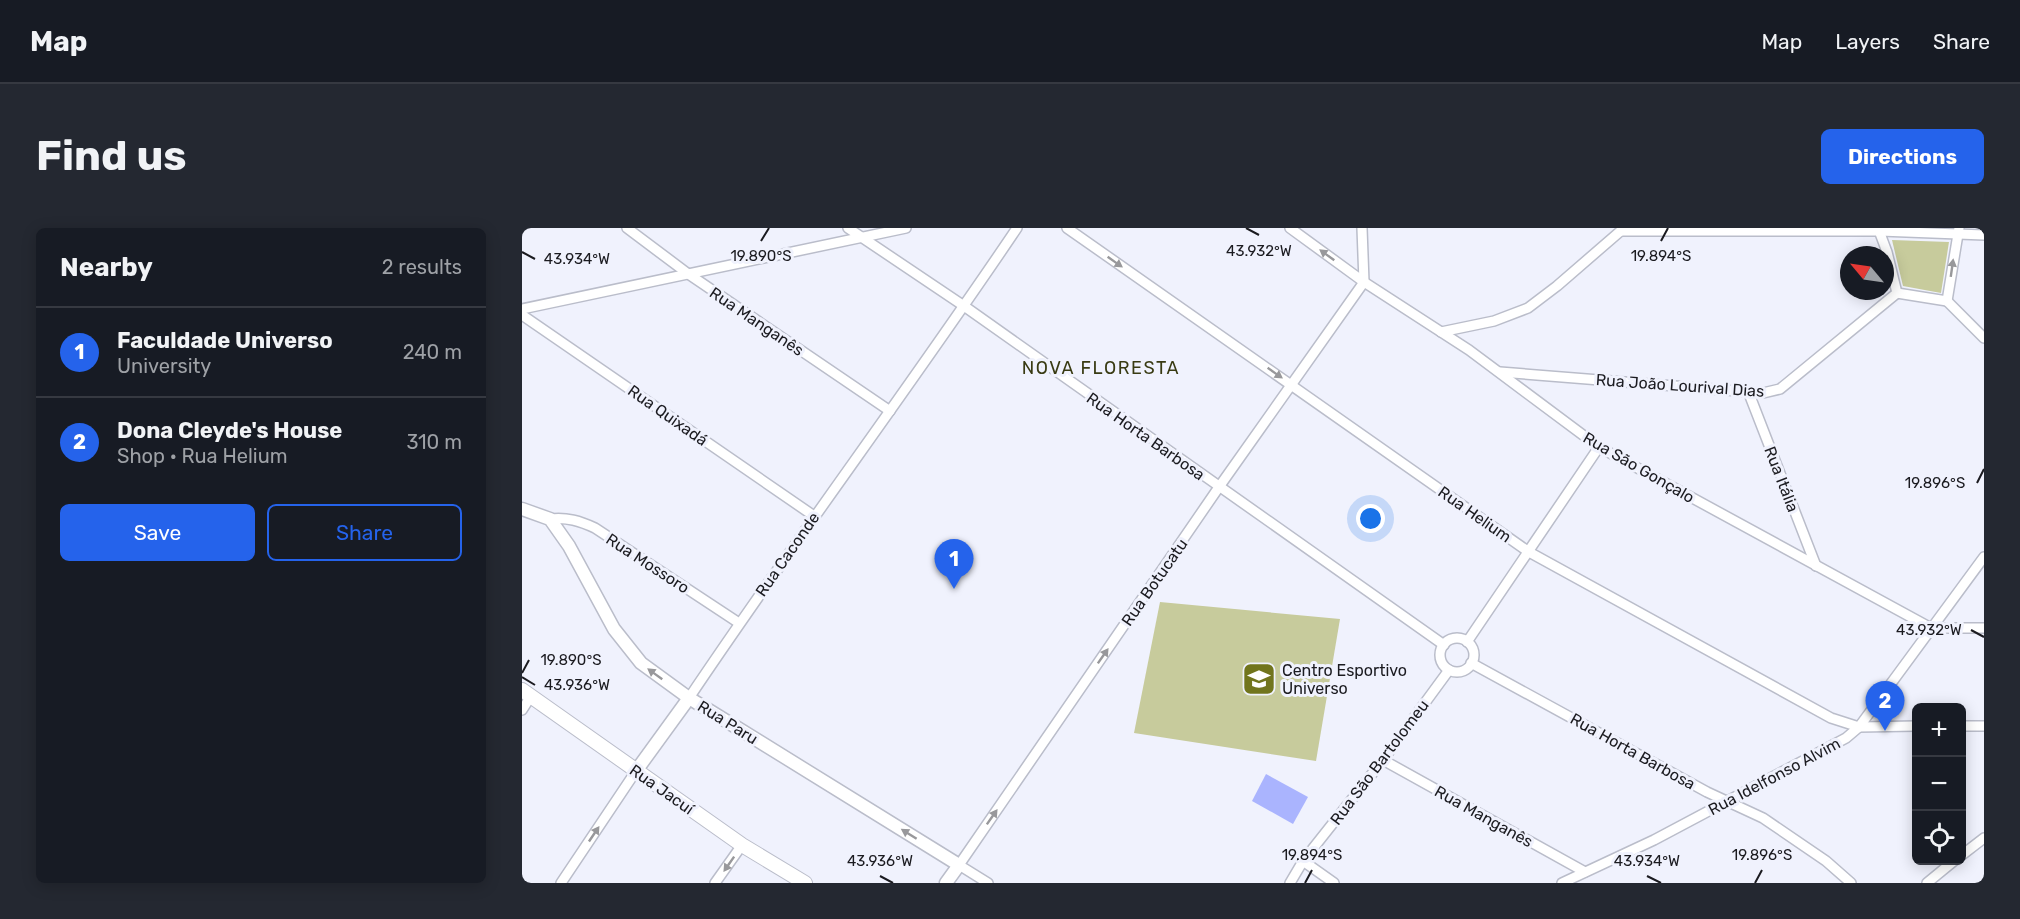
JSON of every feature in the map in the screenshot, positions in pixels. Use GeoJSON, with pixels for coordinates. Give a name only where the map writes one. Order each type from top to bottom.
{"type":"FeatureCollection","features":[{"type":"Feature","properties":{"kind":"main road","name":"Rua Jacuí"},"geometry":{"type":"LineString","coordinates":[[527,693],[636,771],[801,882]]}},
{"type":"Feature","properties":{"kind":"street","name":"Rua Manganês"},"geometry":{"type":"LineString","coordinates":[[627,228],[687,273],[890,411]]}},
{"type":"Feature","properties":{"kind":"street","name":"Rua Horta Barbosa"},"geometry":{"type":"LineString","coordinates":[[848,228],[964,306],[1444,645]]}},
{"type":"Feature","properties":{"kind":"street"},"geometry":{"type":"LineString","coordinates":[[522,309],[906,228]]}},
{"type":"Feature","properties":{"kind":"street","name":"Rua Caconde"},"geometry":{"type":"LineString","coordinates":[[561,883],[739,623],[1017,228]]}},
{"type":"Feature","properties":{"kind":"street","name":"Rua Helium"},"geometry":{"type":"LineString","coordinates":[[1067,228],[1528,552],[1831,718],[1858,727],[1912,726]]}},
{"type":"Feature","properties":{"kind":"street","name":"Rua São Gonçalo"},"geometry":{"type":"LineString","coordinates":[[1290,228],[1364,282],[1500,372],[1599,447],[1931,628],[1984,628]]}},
{"type":"Feature","properties":{"kind":"street"},"geometry":{"type":"LineString","coordinates":[[1362,228],[1364,282]]}},
{"type":"Feature","properties":{"kind":"street"},"geometry":{"type":"LineString","coordinates":[[1441,332],[1494,321],[1528,309],[1623,229],[1958,231],[1984,235]]}},
{"type":"Feature","properties":{"kind":"street"},"geometry":{"type":"LineString","coordinates":[[1879,230],[1897,292],[1947,301],[1984,338]]}},
{"type":"Feature","properties":{"kind":"street"},"geometry":{"type":"LineString","coordinates":[[1947,301],[1958,231]]}},
{"type":"Feature","properties":{"kind":"street","name":"Rua Botucatu"},"geometry":{"type":"LineString","coordinates":[[946,883],[1219,487],[1364,282]]}},
{"type":"Feature","properties":{"kind":"street","name":"Rua João Lourival Dias"},"geometry":{"type":"LineString","coordinates":[[1500,372],[1763,393],[1780,389],[1897,292]]}},
{"type":"Feature","properties":{"kind":"street","name":"Rua Quixadá"},"geometry":{"type":"LineString","coordinates":[[522,315],[814,516]]}},
{"type":"Feature","properties":{"kind":"street","name":"Rua Itália"},"geometry":{"type":"LineString","coordinates":[[1748,391],[1816,566]]}},
{"type":"Feature","properties":{"kind":"street"},"geometry":{"type":"LineString","coordinates":[[1467,642],[1599,447]]}},
{"type":"Feature","properties":{"kind":"street"},"geometry":{"type":"LineString","coordinates":[[522,509],[550,519]]}},
{"type":"Feature","properties":{"kind":"street","name":"Rua Mossoro"},"geometry":{"type":"LineString","coordinates":[[550,519],[564,517],[596,528],[739,623]]}},
{"type":"Feature","properties":{"kind":"street","name":"Rua Paru"},"geometry":{"type":"LineString","coordinates":[[550,519],[569,546],[614,629],[641,663],[689,698],[988,883]]}},
{"type":"Feature","properties":{"kind":"street","name":"Rua Idelfonso Alvim"},"geometry":{"type":"LineString","coordinates":[[1562,883],[1654,840],[1728,801],[1834,745],[1858,727],[1984,557]]}},
{"type":"Feature","properties":{"kind":"street"},"geometry":{"type":"LineString","coordinates":[[1452,639],[1463,639],[1467,642],[1473,653],[1471,663],[1465,670],[1459,672],[1449,670],[1444,666],[1440,656],[1444,645],[1452,639]]}},
{"type":"Feature","properties":{"kind":"street","name":"Rua Horta Barbosa"},"geometry":{"type":"LineString","coordinates":[[1471,663],[1763,818],[1795,838],[1851,883]]}},
{"type":"Feature","properties":{"kind":"street","name":"Rua São Bartolomeu"},"geometry":{"type":"LineString","coordinates":[[1290,883],[1303,861],[1383,760],[1449,670]]}},
{"type":"Feature","properties":{"kind":"street"},"geometry":{"type":"LineString","coordinates":[[522,710],[527,693]]}},
{"type":"Feature","properties":{"kind":"street"},"geometry":{"type":"LineString","coordinates":[[1966,726],[1984,726]]}},
{"type":"Feature","properties":{"kind":"street","name":"Rua Manganês"},"geometry":{"type":"LineString","coordinates":[[1383,760],[1585,872]]}},
{"type":"Feature","properties":{"kind":"street"},"geometry":{"type":"LineString","coordinates":[[1966,852],[1984,838]]}},
{"type":"Feature","properties":{"kind":"street"},"geometry":{"type":"LineString","coordinates":[[715,883],[742,844]]}},
{"type":"Feature","properties":{"kind":"street"},"geometry":{"type":"LineString","coordinates":[[1303,861],[1334,883]]}},
{"type":"Feature","properties":{"kind":"street"},"geometry":{"type":"LineString","coordinates":[[1927,883],[1950,865]]}},
{"type":"Feature","properties":{"kind":"green space"},"geometry":{"type":"Polygon","coordinates":[[[1892,240],[1949,242],[1941,293],[1903,286],[1892,240]]]}},
{"type":"Feature","properties":{"kind":"green space"},"geometry":{"type":"Polygon","coordinates":[[[1160,602],[1340,619],[1316,761],[1134,733],[1160,602]]]}},
{"type":"Feature","properties":{"kind":"water"},"geometry":{"type":"Polygon","coordinates":[[[1266,774],[1308,797],[1293,824],[1252,801],[1266,774]]]}},
{"type":"Feature","properties":{"kind":"place","name":"Faculdade Universo"},"geometry":{"type":"Point","coordinates":[954,589]}},
{"type":"Feature","properties":{"kind":"place","name":"Centro Esportivo Universo"},"geometry":{"type":"Point","coordinates":[1259,679]}},
{"type":"Feature","properties":{"kind":"place","name":"Dona Cleyde's House"},"geometry":{"type":"Point","coordinates":[1885,731]}},
{"type":"Feature","properties":{"kind":"district","name":"NOVA FLORESTA"},"geometry":{"type":"Point","coordinates":[1101,368]}}]}
